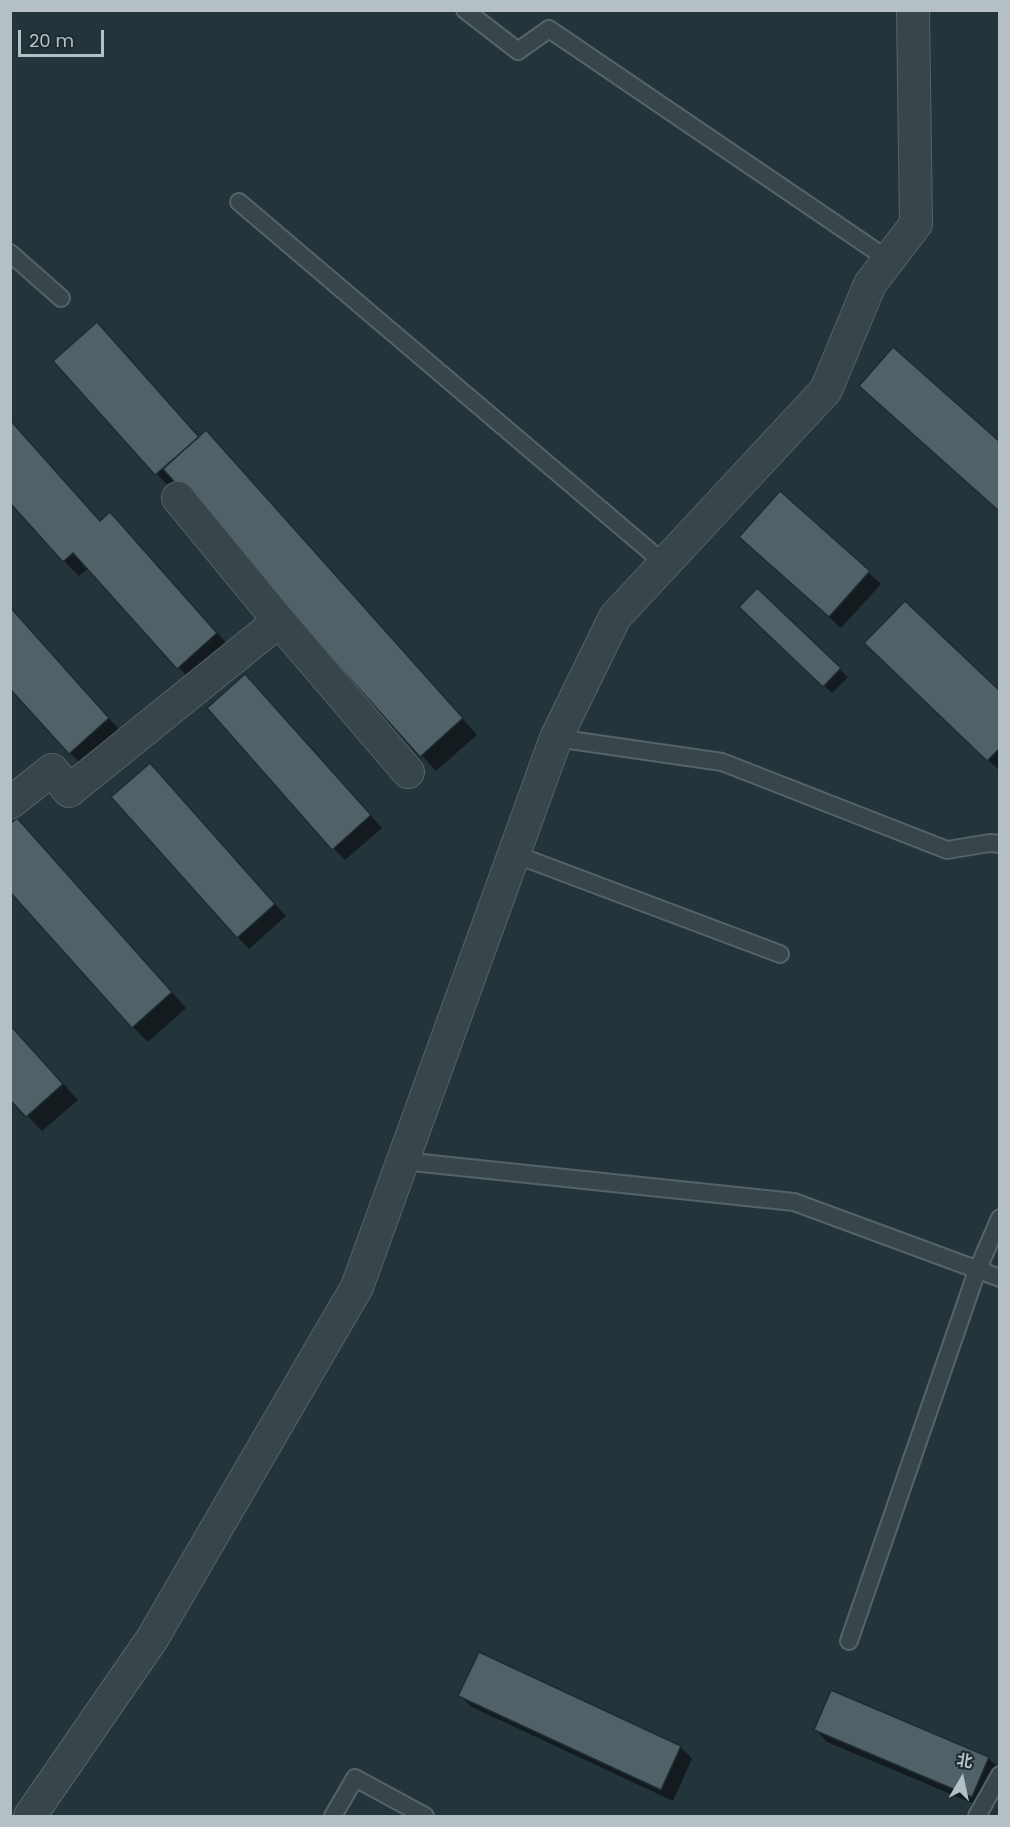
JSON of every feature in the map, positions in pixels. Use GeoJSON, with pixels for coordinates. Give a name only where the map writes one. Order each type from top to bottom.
{"type":"FeatureCollection","features":[{"type":"Feature","properties":{"kind":"street"},"geometry":{"type":"LineString","coordinates":[[30,1816],[152,1639],[357,1287],[556,738],[615,617],[826,390],[870,284],[916,224],[913,10]]}},
{"type":"Feature","properties":{"kind":"street"},"geometry":{"type":"LineString","coordinates":[[178,498],[408,772]]}},
{"type":"Feature","properties":{"kind":"street"},"geometry":{"type":"LineString","coordinates":[[10,803],[52,770],[69,791],[279,621]]}},
{"type":"Feature","properties":{"kind":"lane"},"geometry":{"type":"LineString","coordinates":[[465,10],[518,51],[549,29],[889,260]]}},
{"type":"Feature","properties":{"kind":"lane"},"geometry":{"type":"LineString","coordinates":[[239,202],[665,564]]}},
{"type":"Feature","properties":{"kind":"lane"},"geometry":{"type":"LineString","coordinates":[[10,253],[62,298]]}},
{"type":"Feature","properties":{"kind":"lane"},"geometry":{"type":"LineString","coordinates":[[556,738],[722,762],[947,850],[990,843],[999,844]]}},
{"type":"Feature","properties":{"kind":"lane"},"geometry":{"type":"LineString","coordinates":[[514,854],[780,954]]}},
{"type":"Feature","properties":{"kind":"lane"},"geometry":{"type":"LineString","coordinates":[[403,1161],[794,1202],[999,1278]]}},
{"type":"Feature","properties":{"kind":"lane"},"geometry":{"type":"LineString","coordinates":[[849,1641],[977,1271],[999,1218]]}},
{"type":"Feature","properties":{"kind":"lane"},"geometry":{"type":"LineString","coordinates":[[977,1816],[999,1775]]}},
{"type":"Feature","properties":{"kind":"lane"},"geometry":{"type":"LineString","coordinates":[[333,1816],[355,1778],[425,1816]]}},
{"type":"Feature","properties":{"kind":"building"},"geometry":{"type":"Polygon","coordinates":[[[97,322],[199,437],[155,475],[53,361],[97,322]]]}},
{"type":"Feature","properties":{"kind":"building"},"geometry":{"type":"Polygon","coordinates":[[[893,347],[1000,442],[1000,512],[859,386],[893,347]]]}},
{"type":"Feature","properties":{"kind":"building"},"geometry":{"type":"Polygon","coordinates":[[[10,420],[100,521],[110,512],[217,633],[177,669],[73,553],[63,562],[10,503],[10,420]]]}},
{"type":"Feature","properties":{"kind":"building"},"geometry":{"type":"Polygon","coordinates":[[[206,430],[463,718],[420,757],[163,469],[206,430]]]}},
{"type":"Feature","properties":{"kind":"building"},"geometry":{"type":"Polygon","coordinates":[[[780,491],[870,571],[829,617],[739,537],[780,491]]]}},
{"type":"Feature","properties":{"kind":"building"},"geometry":{"type":"Polygon","coordinates":[[[757,588],[841,668],[823,687],[739,607],[757,588]]]}},
{"type":"Feature","properties":{"kind":"building"},"geometry":{"type":"Polygon","coordinates":[[[905,601],[1000,691],[1000,748],[987,761],[864,643],[905,601]]]}},
{"type":"Feature","properties":{"kind":"building"},"geometry":{"type":"Polygon","coordinates":[[[10,607],[109,718],[69,754],[10,689],[10,607]]]}},
{"type":"Feature","properties":{"kind":"building"},"geometry":{"type":"Polygon","coordinates":[[[245,674],[371,815],[332,850],[207,708],[245,674]]]}},
{"type":"Feature","properties":{"kind":"building"},"geometry":{"type":"Polygon","coordinates":[[[150,763],[275,904],[237,938],[111,797],[150,763]]]}},
{"type":"Feature","properties":{"kind":"building"},"geometry":{"type":"Polygon","coordinates":[[[17,818],[172,992],[132,1028],[10,892],[10,824],[17,818]]]}},
{"type":"Feature","properties":{"kind":"building"},"geometry":{"type":"Polygon","coordinates":[[[10,1025],[63,1084],[26,1117],[10,1100],[10,1025]]]}},
{"type":"Feature","properties":{"kind":"building"},"geometry":{"type":"Polygon","coordinates":[[[479,1652],[681,1746],[661,1790],[458,1696],[479,1652]]]}},
{"type":"Feature","properties":{"kind":"building"},"geometry":{"type":"Polygon","coordinates":[[[831,1690],[989,1757],[972,1797],[814,1730],[831,1690]]]}}]}
